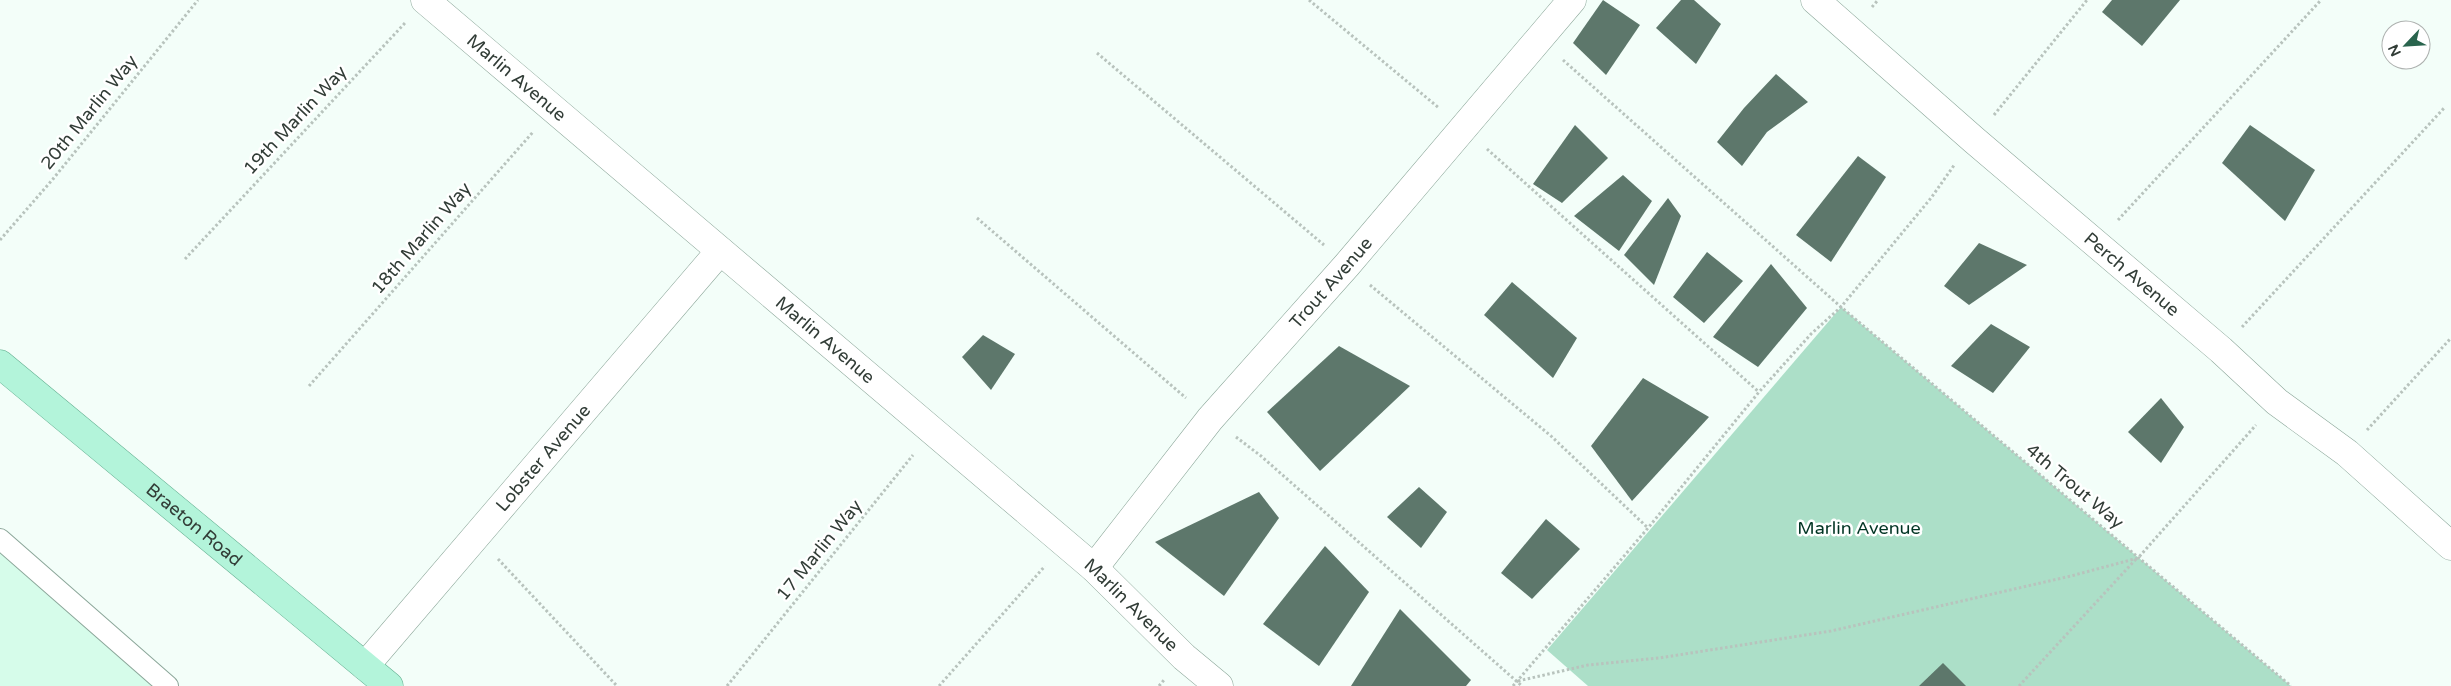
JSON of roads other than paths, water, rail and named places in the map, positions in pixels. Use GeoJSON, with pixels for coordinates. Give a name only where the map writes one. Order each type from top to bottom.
{"type":"FeatureCollection","features":[{"type":"Feature","properties":{"kind":"main road","name":"Braeton Road"},"geometry":{"type":"LineString","coordinates":[[0,364],[388,686]]}},
{"type":"Feature","properties":{"kind":"street","name":"Marlin Avenue"},"geometry":{"type":"LineString","coordinates":[[426,0],[1094,568],[1184,657],[1219,686]]}},
{"type":"Feature","properties":{"kind":"street","name":"Perch Avenue"},"geometry":{"type":"LineString","coordinates":[[1816,0],[1974,140],[2221,350],[2277,402],[2347,453],[2451,546]]}},
{"type":"Feature","properties":{"kind":"street","name":"Trout Avenue"},"geometry":{"type":"LineString","coordinates":[[1094,568],[1210,418],[1347,265],[1464,129],[1540,39],[1563,3]]}},
{"type":"Feature","properties":{"kind":"street","name":"Lobster Avenue"},"geometry":{"type":"LineString","coordinates":[[365,666],[720,251]]}},
{"type":"Feature","properties":{"kind":"lane"},"geometry":{"type":"LineString","coordinates":[[0,539],[168,686]]}}]}
